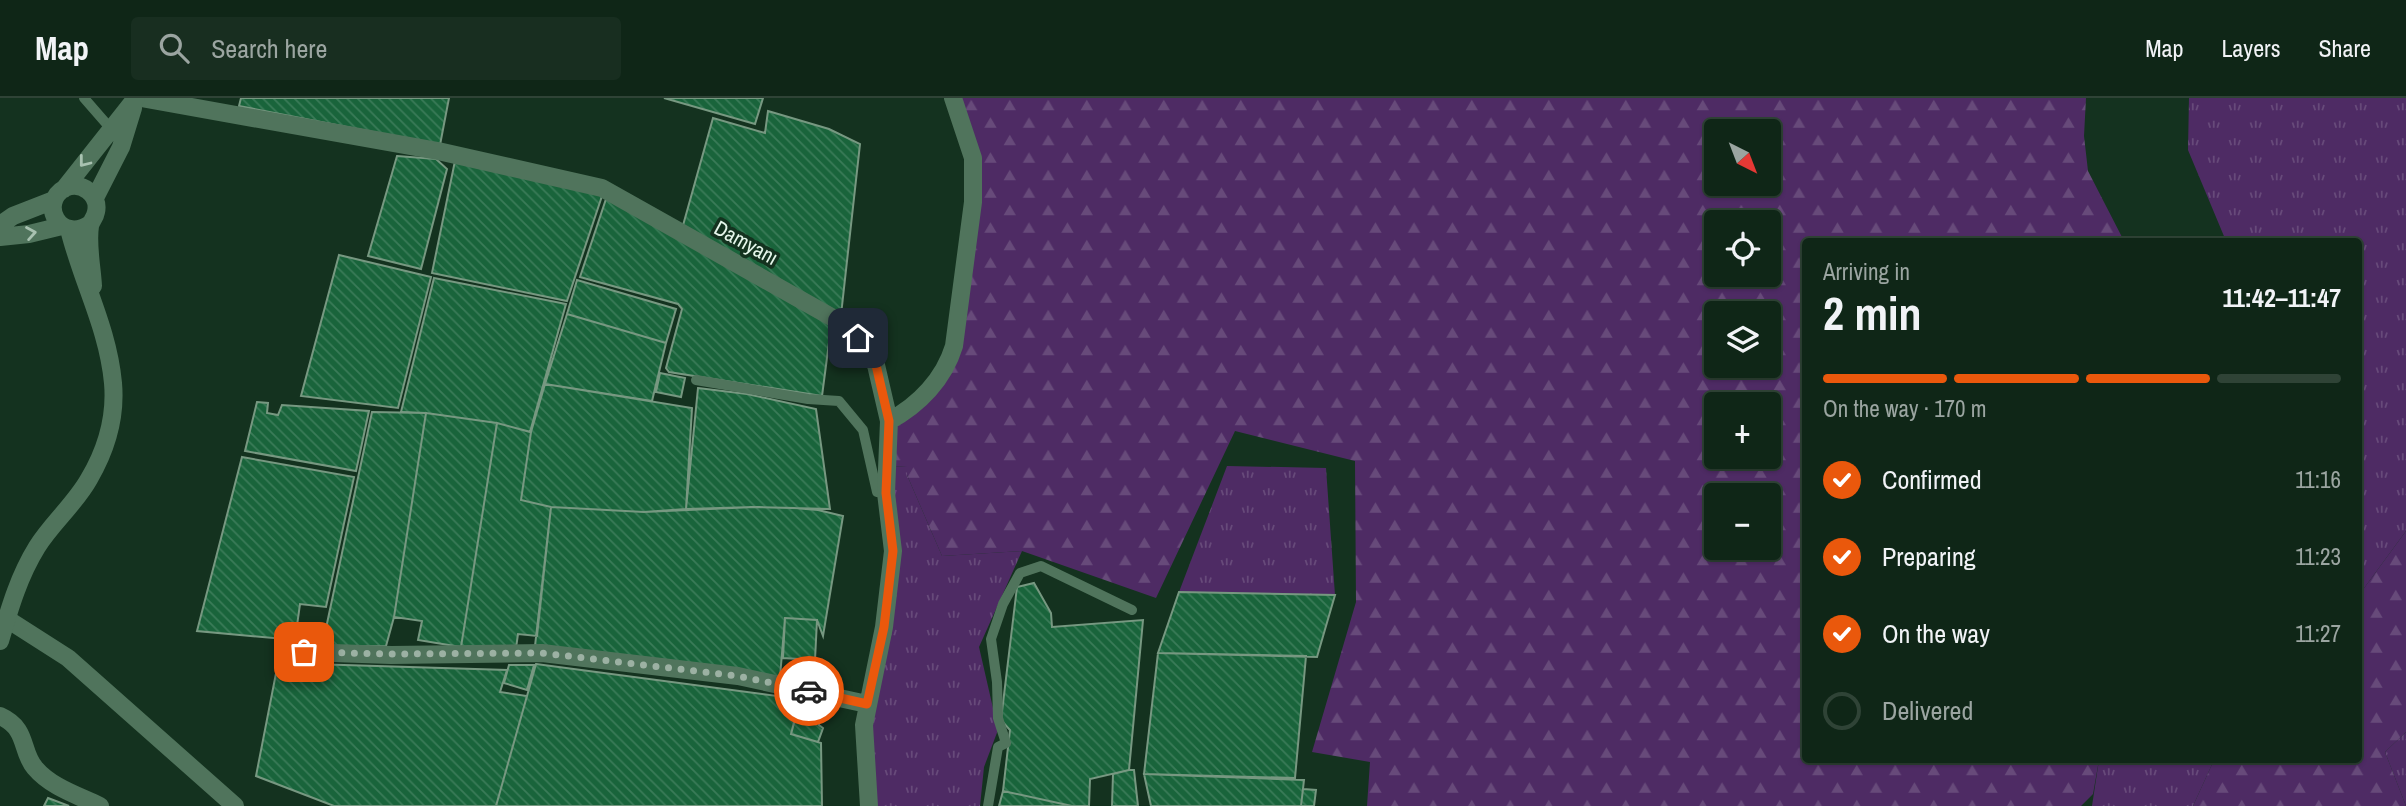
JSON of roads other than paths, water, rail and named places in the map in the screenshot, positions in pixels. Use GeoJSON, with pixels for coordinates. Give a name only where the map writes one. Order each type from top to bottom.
{"type":"FeatureCollection","features":[{"type":"Feature","properties":{"kind":"street"},"geometry":{"type":"LineString","coordinates":[[0,640],[18,582],[38,545],[89,480],[112,426],[113,385],[107,341],[66,228],[54,215],[59,195],[138,98]]}},
{"type":"Feature","properties":{"kind":"street"},"geometry":{"type":"LineString","coordinates":[[94,302],[90,224],[97,212],[95,198],[121,147],[138,98]]}},
{"type":"Feature","properties":{"kind":"street","name":"Damyanı"},"geometry":{"type":"LineString","coordinates":[[138,98],[438,151],[602,188],[835,319],[858,338],[876,365],[889,421],[886,493],[893,551],[884,627],[864,725],[869,806]]}},
{"type":"Feature","properties":{"kind":"street"},"geometry":{"type":"LineString","coordinates":[[889,421],[899,416],[936,383],[948,366],[954,346],[973,202],[973,158],[953,98]]}},
{"type":"Feature","properties":{"kind":"street"},"geometry":{"type":"LineString","coordinates":[[0,225],[13,216],[78,186],[95,198]]}},
{"type":"Feature","properties":{"kind":"street"},"geometry":{"type":"LineString","coordinates":[[0,237],[66,228],[76,230],[90,224]]}},
{"type":"Feature","properties":{"kind":"street"},"geometry":{"type":"LineString","coordinates":[[7,618],[68,659],[235,806]]}},
{"type":"Feature","properties":{"kind":"street"},"geometry":{"type":"LineString","coordinates":[[304,652],[542,653],[738,676],[867,704]]}},
{"type":"Feature","properties":{"kind":"street"},"geometry":{"type":"LineString","coordinates":[[0,716],[10,720],[24,741],[32,766],[51,783],[100,806]]}},
{"type":"Feature","properties":{"kind":"lane"},"geometry":{"type":"LineString","coordinates":[[84,98],[111,129]]}},
{"type":"Feature","properties":{"kind":"lane"},"geometry":{"type":"LineString","coordinates":[[696,380],[807,400],[839,401],[863,430],[877,492],[886,493]]}},
{"type":"Feature","properties":{"kind":"lane"},"geometry":{"type":"LineString","coordinates":[[988,806],[998,747],[1006,743],[998,718],[991,639],[1003,604],[1020,573],[1041,566],[1132,610]]}}]}
